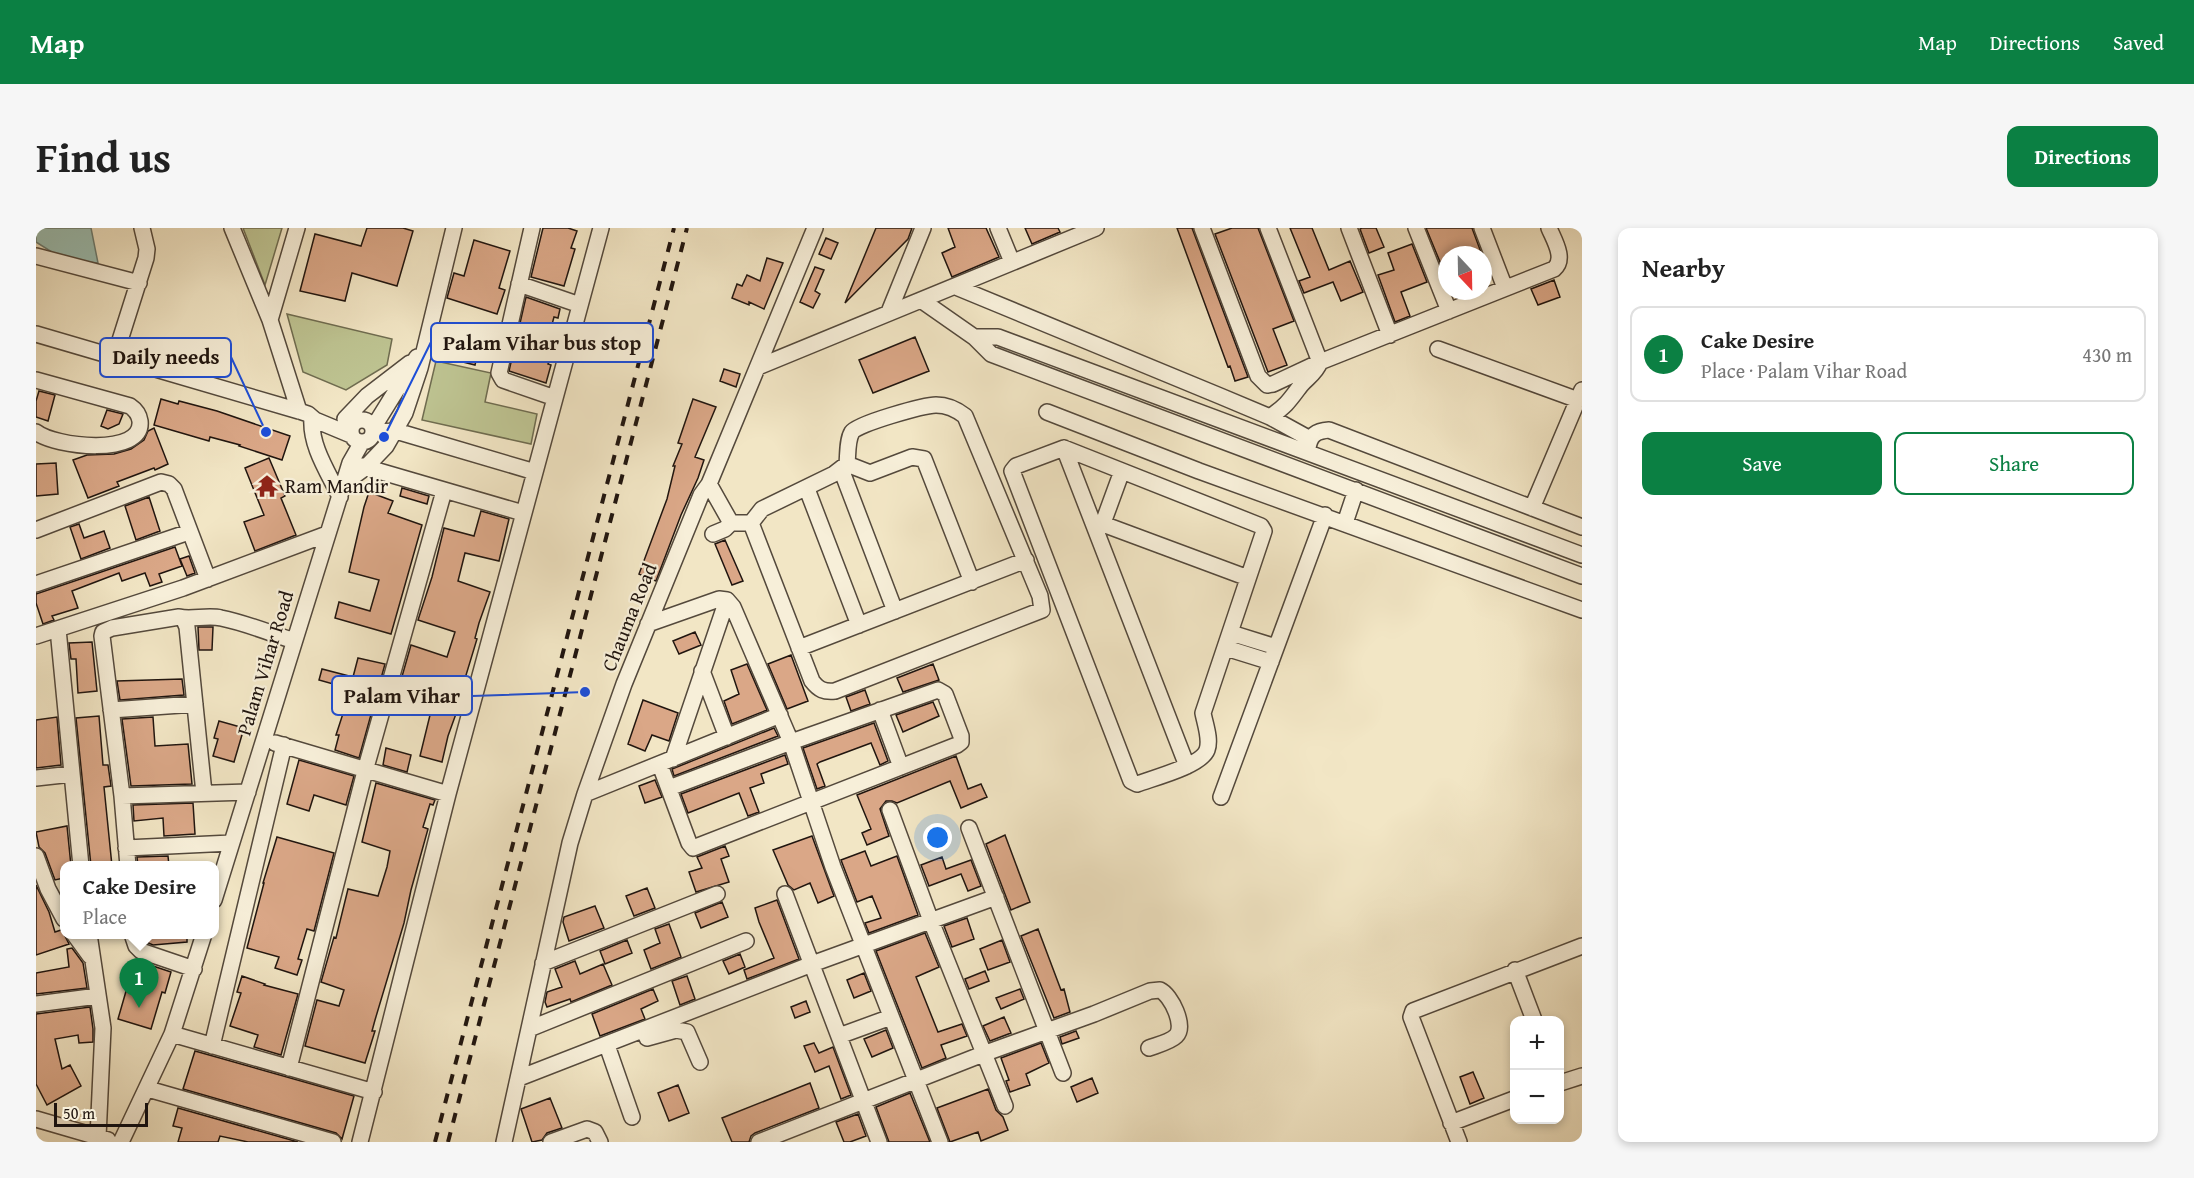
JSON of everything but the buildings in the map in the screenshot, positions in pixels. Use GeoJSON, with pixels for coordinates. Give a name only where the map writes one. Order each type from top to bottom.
{"type":"FeatureCollection","features":[{"type":"Feature","properties":{"kind":"street"},"geometry":{"type":"LineString","coordinates":[[115,356],[139,283],[147,249],[142,228]]}},
{"type":"Feature","properties":{"kind":"street"},"geometry":{"type":"LineString","coordinates":[[232,228],[270,320],[314,441],[342,491],[386,446],[396,431],[411,398],[454,228]]}},
{"type":"Feature","properties":{"kind":"street"},"geometry":{"type":"LineString","coordinates":[[270,320],[297,228]]}},
{"type":"Feature","properties":{"kind":"street"},"geometry":{"type":"LineString","coordinates":[[532,228],[500,368],[500,377],[555,398]]}},
{"type":"Feature","properties":{"kind":"street"},"geometry":{"type":"LineString","coordinates":[[360,1142],[448,794],[601,228]]}},
{"type":"Feature","properties":{"kind":"street","name":"Chauma Road"},"geometry":{"type":"LineString","coordinates":[[504,1142],[570,843],[585,794],[648,624],[701,495],[709,484],[815,228]]}},
{"type":"Feature","properties":{"kind":"street"},"geometry":{"type":"LineString","coordinates":[[889,312],[923,228]]}},
{"type":"Feature","properties":{"kind":"street"},"geometry":{"type":"LineString","coordinates":[[998,228],[1012,262]]}},
{"type":"Feature","properties":{"kind":"street"},"geometry":{"type":"LineString","coordinates":[[1202,228],[1262,381],[1267,385],[1557,266],[1560,262],[1559,254],[1549,228]]}},
{"type":"Feature","properties":{"kind":"street"},"geometry":{"type":"LineString","coordinates":[[1268,228],[1320,362],[1317,370],[1288,404],[1269,417]]}},
{"type":"Feature","properties":{"kind":"street"},"geometry":{"type":"LineString","coordinates":[[1349,228],[1390,335]]}},
{"type":"Feature","properties":{"kind":"street"},"geometry":{"type":"LineString","coordinates":[[1416,228],[1449,311]]}},
{"type":"Feature","properties":{"kind":"street"},"geometry":{"type":"LineString","coordinates":[[1482,228],[1504,288]]}},
{"type":"Feature","properties":{"kind":"street"},"geometry":{"type":"LineString","coordinates":[[758,367],[889,312],[956,287],[1090,229]]}},
{"type":"Feature","properties":{"kind":"street"},"geometry":{"type":"LineString","coordinates":[[36,256],[139,283]]}},
{"type":"Feature","properties":{"kind":"street"},"geometry":{"type":"LineString","coordinates":[[519,284],[580,305]]}},
{"type":"Feature","properties":{"kind":"street"},"geometry":{"type":"LineString","coordinates":[[956,287],[1269,417],[1308,445]]}},
{"type":"Feature","properties":{"kind":"street"},"geometry":{"type":"LineString","coordinates":[[921,300],[974,337],[992,354],[1582,576]]}},
{"type":"Feature","properties":{"kind":"street"},"geometry":{"type":"LineString","coordinates":[[36,334],[306,414],[316,413],[360,430],[396,431],[535,472]]}},
{"type":"Feature","properties":{"kind":"street"},"geometry":{"type":"LineString","coordinates":[[974,337],[998,337],[1308,445],[1582,555]]}},
{"type":"Feature","properties":{"kind":"street"},"geometry":{"type":"LineString","coordinates":[[1438,349],[1580,395],[1575,425],[1532,508]]}},
{"type":"Feature","properties":{"kind":"street"},"geometry":{"type":"LineString","coordinates":[[360,430],[367,396],[421,352]]}},
{"type":"Feature","properties":{"kind":"street"},"geometry":{"type":"LineString","coordinates":[[360,430],[421,352]]}},
{"type":"Feature","properties":{"kind":"street"},"geometry":{"type":"LineString","coordinates":[[36,380],[130,406],[139,416],[140,428],[135,436],[124,442],[99,445],[65,443],[49,439],[36,432]]}},
{"type":"Feature","properties":{"kind":"street"},"geometry":{"type":"LineString","coordinates":[[751,523],[812,681],[816,687],[825,692],[835,691],[1038,613],[1042,610],[1042,603],[1026,560],[965,416],[958,410],[951,406],[918,407],[856,428],[851,434],[844,466],[896,611]]}},
{"type":"Feature","properties":{"kind":"street"},"geometry":{"type":"LineString","coordinates":[[1047,412],[1199,471],[1345,522],[1582,610]]}},
{"type":"Feature","properties":{"kind":"street","name":"Palam Vihar Road"},"geometry":{"type":"LineString","coordinates":[[219,883],[360,430]]}},
{"type":"Feature","properties":{"kind":"street"},"geometry":{"type":"LineString","coordinates":[[1308,445],[1317,431],[1329,430],[1582,527]]}},
{"type":"Feature","properties":{"kind":"street"},"geometry":{"type":"LineString","coordinates":[[1064,448],[1098,522],[1187,766]]}},
{"type":"Feature","properties":{"kind":"street"},"geometry":{"type":"LineString","coordinates":[[1064,448],[1122,471],[1264,528],[1203,713],[1208,738],[1207,749],[1197,761],[1187,766],[1137,784],[1131,781],[1012,471],[1016,466],[1064,448]]}},
{"type":"Feature","properties":{"kind":"street"},"geometry":{"type":"LineString","coordinates":[[751,523],[762,509],[807,489],[844,466],[870,473],[912,457],[924,459],[972,582]]}},
{"type":"Feature","properties":{"kind":"street"},"geometry":{"type":"LineString","coordinates":[[350,463],[523,513]]}},
{"type":"Feature","properties":{"kind":"street"},"geometry":{"type":"LineString","coordinates":[[1098,522],[1122,471]]}},
{"type":"Feature","properties":{"kind":"street"},"geometry":{"type":"LineString","coordinates":[[36,530],[161,482],[169,484],[174,489],[208,579]]}},
{"type":"Feature","properties":{"kind":"street"},"geometry":{"type":"LineString","coordinates":[[709,484],[731,523]]}},
{"type":"Feature","properties":{"kind":"street"},"geometry":{"type":"LineString","coordinates":[[807,489],[859,625]]}},
{"type":"Feature","properties":{"kind":"street"},"geometry":{"type":"LineString","coordinates":[[289,1068],[365,771],[444,490]]}},
{"type":"Feature","properties":{"kind":"street"},"geometry":{"type":"LineString","coordinates":[[1345,522],[1356,490]]}},
{"type":"Feature","properties":{"kind":"street"},"geometry":{"type":"LineString","coordinates":[[1221,797],[1325,515]]}},
{"type":"Feature","properties":{"kind":"street"},"geometry":{"type":"LineString","coordinates":[[1098,522],[1248,578]]}},
{"type":"Feature","properties":{"kind":"street"},"geometry":{"type":"LineString","coordinates":[[713,534],[725,529],[731,523],[751,523]]}},
{"type":"Feature","properties":{"kind":"street"},"geometry":{"type":"LineString","coordinates":[[36,584],[189,532]]}},
{"type":"Feature","properties":{"kind":"street"},"geometry":{"type":"LineString","coordinates":[[36,636],[208,579],[327,534]]}},
{"type":"Feature","properties":{"kind":"street"},"geometry":{"type":"LineString","coordinates":[[799,648],[1026,560]]}},
{"type":"Feature","properties":{"kind":"street"},"geometry":{"type":"LineString","coordinates":[[648,624],[719,599],[727,600],[739,616],[791,742],[833,867],[940,1142]]}},
{"type":"Feature","properties":{"kind":"street"},"geometry":{"type":"LineString","coordinates":[[669,788],[938,690],[945,694],[961,736],[961,742],[693,848],[689,843],[669,788],[667,762],[727,600]]}},
{"type":"Feature","properties":{"kind":"street"},"geometry":{"type":"LineString","coordinates":[[127,861],[103,632],[123,626],[179,617],[205,616],[220,618],[294,642]]}},
{"type":"Feature","properties":{"kind":"street"},"geometry":{"type":"LineString","coordinates":[[183,618],[187,627],[204,793]]}},
{"type":"Feature","properties":{"kind":"street"},"geometry":{"type":"LineString","coordinates":[[58,629],[81,861]]}},
{"type":"Feature","properties":{"kind":"street"},"geometry":{"type":"LineString","coordinates":[[1231,633],[1274,654]]}},
{"type":"Feature","properties":{"kind":"street"},"geometry":{"type":"LineString","coordinates":[[1226,648],[1274,654]]}},
{"type":"Feature","properties":{"kind":"street"},"geometry":{"type":"LineString","coordinates":[[702,671],[727,737]]}},
{"type":"Feature","properties":{"kind":"street"},"geometry":{"type":"LineString","coordinates":[[111,710],[195,704]]}},
{"type":"Feature","properties":{"kind":"street"},"geometry":{"type":"LineString","coordinates":[[880,710],[901,767]]}},
{"type":"Feature","properties":{"kind":"street"},"geometry":{"type":"LineString","coordinates":[[585,794],[780,716]]}},
{"type":"Feature","properties":{"kind":"street"},"geometry":{"type":"LineString","coordinates":[[263,739],[448,794]]}},
{"type":"Feature","properties":{"kind":"street"},"geometry":{"type":"LineString","coordinates":[[212,1046],[284,746]]}},
{"type":"Feature","properties":{"kind":"street"},"geometry":{"type":"LineString","coordinates":[[36,778],[72,774]]}},
{"type":"Feature","properties":{"kind":"street"},"geometry":{"type":"LineString","coordinates":[[122,796],[248,792]]}},
{"type":"Feature","properties":{"kind":"street"},"geometry":{"type":"LineString","coordinates":[[890,810],[931,921],[1005,1106]]}},
{"type":"Feature","properties":{"kind":"street"},"geometry":{"type":"LineString","coordinates":[[969,828],[1063,1073]]}},
{"type":"Feature","properties":{"kind":"street"},"geometry":{"type":"LineString","coordinates":[[126,848],[231,843]]}},
{"type":"Feature","properties":{"kind":"street"},"geometry":{"type":"LineString","coordinates":[[36,856],[48,890],[60,912]]}},
{"type":"Feature","properties":{"kind":"street"},"geometry":{"type":"LineString","coordinates":[[543,963],[717,894]]}},
{"type":"Feature","properties":{"kind":"street"},"geometry":{"type":"LineString","coordinates":[[785,894],[879,1142]]}},
{"type":"Feature","properties":{"kind":"street"},"geometry":{"type":"LineString","coordinates":[[592,1058],[812,964],[996,897]]}},
{"type":"Feature","properties":{"kind":"street"},"geometry":{"type":"LineString","coordinates":[[78,939],[91,957]]}},
{"type":"Feature","properties":{"kind":"street"},"geometry":{"type":"LineString","coordinates":[[89,939],[104,1048],[98,1137]]}},
{"type":"Feature","properties":{"kind":"street"},"geometry":{"type":"LineString","coordinates":[[134,939],[141,951],[194,969]]}},
{"type":"Feature","properties":{"kind":"street"},"geometry":{"type":"LineString","coordinates":[[121,1142],[172,1034],[203,939]]}},
{"type":"Feature","properties":{"kind":"street"},"geometry":{"type":"LineString","coordinates":[[530,1029],[746,941]]}},
{"type":"Feature","properties":{"kind":"street"},"geometry":{"type":"LineString","coordinates":[[1459,1142],[1412,1014],[1416,1009],[1582,946]]}},
{"type":"Feature","properties":{"kind":"street"},"geometry":{"type":"LineString","coordinates":[[1515,970],[1532,1016]]}},
{"type":"Feature","properties":{"kind":"street"},"geometry":{"type":"LineString","coordinates":[[759,1142],[776,1139],[983,1054],[1150,991],[1160,990],[1171,998],[1180,1025],[1176,1036],[1149,1048]]}},
{"type":"Feature","properties":{"kind":"street"},"geometry":{"type":"LineString","coordinates":[[36,1004],[98,996]]}},
{"type":"Feature","properties":{"kind":"street"},"geometry":{"type":"LineString","coordinates":[[839,1036],[891,1017]]}},
{"type":"Feature","properties":{"kind":"street"},"geometry":{"type":"LineString","coordinates":[[519,1078],[614,1047],[681,1030],[687,1032],[691,1037],[700,1062]]}},
{"type":"Feature","properties":{"kind":"street"},"geometry":{"type":"LineString","coordinates":[[172,1034],[374,1092]]}},
{"type":"Feature","properties":{"kind":"street"},"geometry":{"type":"LineString","coordinates":[[614,1047],[632,1117]]}},
{"type":"Feature","properties":{"kind":"street"},"geometry":{"type":"LineString","coordinates":[[1564,1082],[1582,1076]]}},
{"type":"Feature","properties":{"kind":"street"},"geometry":{"type":"LineString","coordinates":[[148,1089],[333,1142]]}},
{"type":"Feature","properties":{"kind":"street"},"geometry":{"type":"LineString","coordinates":[[1451,1123],[1510,1101]]}},
{"type":"Feature","properties":{"kind":"street"},"geometry":{"type":"LineString","coordinates":[[36,1119],[114,1142]]}},
{"type":"Feature","properties":{"kind":"street"},"geometry":{"type":"LineString","coordinates":[[551,1142],[587,1129],[595,1132],[600,1142]]}},
{"type":"Feature","properties":{"kind":"green space"},"geometry":{"type":"Polygon","coordinates":[[[243,228],[282,228],[265,285],[243,228]]]}},
{"type":"Feature","properties":{"kind":"green space"},"geometry":{"type":"Polygon","coordinates":[[[287,314],[392,339],[387,365],[346,390],[303,372],[287,314]]]}},
{"type":"Feature","properties":{"kind":"green space"},"geometry":{"type":"Polygon","coordinates":[[[436,361],[491,373],[485,402],[537,414],[531,444],[422,420],[436,361]]]}},
{"type":"Feature","properties":{"kind":"water"},"geometry":{"type":"Polygon","coordinates":[[[36,228],[91,228],[98,263],[63,259],[36,242],[36,228]]]}},
{"type":"Feature","properties":{"kind":"railway"},"geometry":{"type":"LineString","coordinates":[[435,1142],[674,228]]}},
{"type":"Feature","properties":{"kind":"railway"},"geometry":{"type":"LineString","coordinates":[[448,1142],[687,228]]}},
{"type":"Feature","properties":{"kind":"place","name":"Daily needs"},"geometry":{"type":"Point","coordinates":[266,432]}},
{"type":"Feature","properties":{"kind":"place","name":"Palam Vihar bus stop"},"geometry":{"type":"Point","coordinates":[384,437]}},
{"type":"Feature","properties":{"kind":"place","name":"Ram Mandir"},"geometry":{"type":"Point","coordinates":[267,486]}},
{"type":"Feature","properties":{"kind":"place","name":"Palam Vihar"},"geometry":{"type":"Point","coordinates":[585,692]}},
{"type":"Feature","properties":{"kind":"place","name":"Cake Desire"},"geometry":{"type":"Point","coordinates":[139,1008]}}]}
